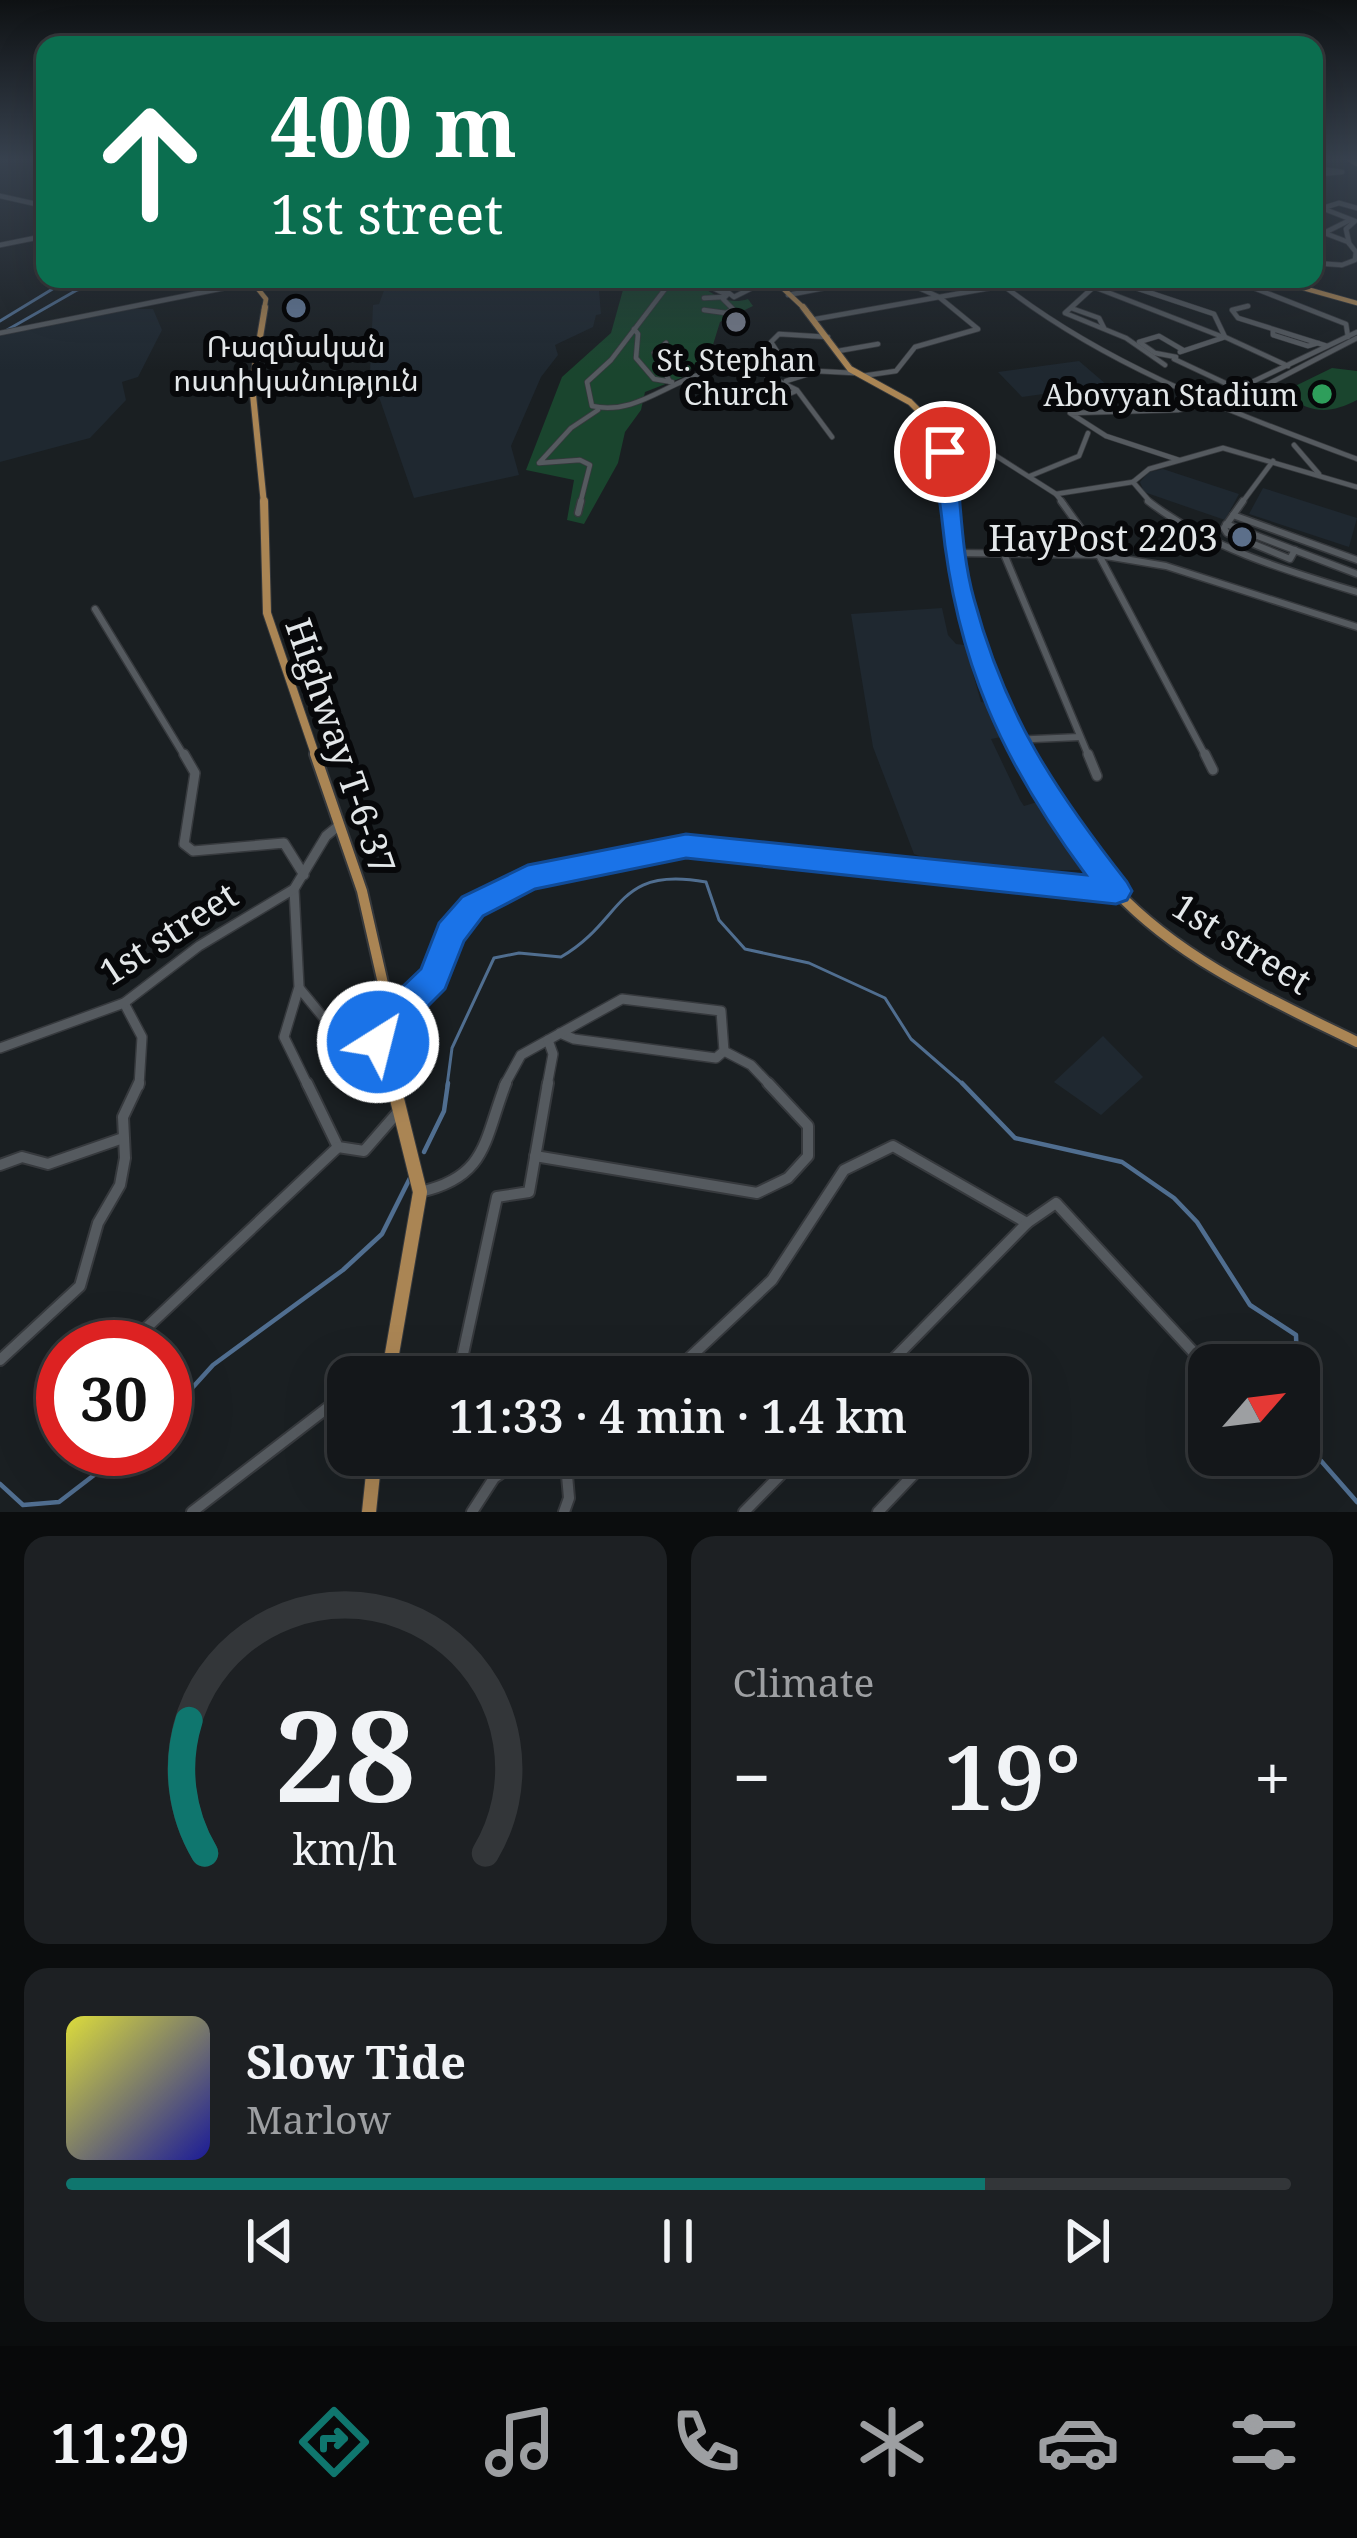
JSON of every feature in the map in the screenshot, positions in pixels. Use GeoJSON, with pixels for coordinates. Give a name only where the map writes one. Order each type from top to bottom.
{"type":"FeatureCollection","features":[{"type":"Feature","properties":{"kind":"main road","name":"Highway T-6-37"},"geometry":{"type":"LineString","coordinates":[[254,288],[267,310],[252,385],[264,484],[267,613],[362,891],[389,1010],[386,1042],[398,1112],[420,1192]]}},
{"type":"Feature","properties":{"kind":"main road"},"geometry":{"type":"LineString","coordinates":[[781,288],[816,319],[857,374],[910,402],[940,432]]}},
{"type":"Feature","properties":{"kind":"main road"},"geometry":{"type":"LineString","coordinates":[[1300,288],[1357,302]]}},
{"type":"Feature","properties":{"kind":"main road"},"geometry":{"type":"LineString","coordinates":[[1311,288],[1357,302]]}},
{"type":"Feature","properties":{"kind":"main road","name":"1st street"},"geometry":{"type":"LineString","coordinates":[[940,432],[962,597],[1012,740],[1053,808],[1116,891],[1192,954],[1256,993],[1357,1042]]}},
{"type":"Feature","properties":{"kind":"main road"},"geometry":{"type":"LineString","coordinates":[[389,1010],[411,1000],[433,979],[451,933],[472,907],[528,878],[686,846],[1116,891]]}},
{"type":"Feature","properties":{"kind":"main road"},"geometry":{"type":"LineString","coordinates":[[392,1356],[420,1192]]}},
{"type":"Feature","properties":{"kind":"main road"},"geometry":{"type":"LineString","coordinates":[[369,1512],[373,1476]]}},
{"type":"Feature","properties":{"kind":"street"},"geometry":{"type":"LineString","coordinates":[[1323,235],[1333,230]]}},
{"type":"Feature","properties":{"kind":"street"},"geometry":{"type":"LineString","coordinates":[[1323,232],[1353,243],[1346,230]]}},
{"type":"Feature","properties":{"kind":"street"},"geometry":{"type":"LineString","coordinates":[[0,245],[36,238]]}},
{"type":"Feature","properties":{"kind":"street"},"geometry":{"type":"LineString","coordinates":[[1323,264],[1355,260],[1356,252],[1348,242]]}},
{"type":"Feature","properties":{"kind":"street"},"geometry":{"type":"LineString","coordinates":[[0,332],[221,288]]}},
{"type":"Feature","properties":{"kind":"street"},"geometry":{"type":"LineString","coordinates":[[599,409],[587,400],[586,382],[600,373],[664,288]]}},
{"type":"Feature","properties":{"kind":"street"},"geometry":{"type":"LineString","coordinates":[[711,288],[725,296]]}},
{"type":"Feature","properties":{"kind":"street"},"geometry":{"type":"LineString","coordinates":[[704,310],[732,311],[718,288]]}},
{"type":"Feature","properties":{"kind":"street"},"geometry":{"type":"LineString","coordinates":[[704,298],[751,295],[760,288]]}},
{"type":"Feature","properties":{"kind":"street"},"geometry":{"type":"LineString","coordinates":[[788,295],[824,288]]}},
{"type":"Feature","properties":{"kind":"street"},"geometry":{"type":"LineString","coordinates":[[828,337],[776,334],[771,342],[780,356],[816,371],[857,374],[896,371],[915,347],[978,329],[939,297],[919,288]]}},
{"type":"Feature","properties":{"kind":"street"},"geometry":{"type":"LineString","coordinates":[[816,319],[991,288]]}},
{"type":"Feature","properties":{"kind":"street"},"geometry":{"type":"LineString","coordinates":[[1005,288],[1043,316],[1149,373],[1357,459]]}},
{"type":"Feature","properties":{"kind":"street"},"geometry":{"type":"LineString","coordinates":[[1092,288],[1067,314],[1104,328],[1165,364]]}},
{"type":"Feature","properties":{"kind":"street"},"geometry":{"type":"LineString","coordinates":[[1103,288],[1288,366]]}},
{"type":"Feature","properties":{"kind":"street"},"geometry":{"type":"LineString","coordinates":[[1136,288],[1274,329],[1270,333],[1308,346],[1328,346]]}},
{"type":"Feature","properties":{"kind":"street"},"geometry":{"type":"LineString","coordinates":[[1259,288],[1348,325],[1348,338]]}},
{"type":"Feature","properties":{"kind":"street"},"geometry":{"type":"LineString","coordinates":[[1238,318],[1232,310],[1248,306]]}},
{"type":"Feature","properties":{"kind":"street"},"geometry":{"type":"LineString","coordinates":[[1214,314],[1225,337]]}},
{"type":"Feature","properties":{"kind":"street"},"geometry":{"type":"LineString","coordinates":[[1167,338],[1187,325]]}},
{"type":"Feature","properties":{"kind":"street"},"geometry":{"type":"LineString","coordinates":[[634,329],[638,334],[636,358],[654,379],[673,382]]}},
{"type":"Feature","properties":{"kind":"street"},"geometry":{"type":"LineString","coordinates":[[1179,460],[1153,447],[1088,433],[1070,413],[1193,408],[1357,335]]}},
{"type":"Feature","properties":{"kind":"street"},"geometry":{"type":"LineString","coordinates":[[1222,407],[1357,335]]}},
{"type":"Feature","properties":{"kind":"street"},"geometry":{"type":"LineString","coordinates":[[1183,350],[1167,338],[1146,337],[1139,342],[1240,390]]}},
{"type":"Feature","properties":{"kind":"street"},"geometry":{"type":"LineString","coordinates":[[1149,373],[1183,350],[1225,337]]}},
{"type":"Feature","properties":{"kind":"street"},"geometry":{"type":"LineString","coordinates":[[666,343],[654,352],[673,382]]}},
{"type":"Feature","properties":{"kind":"street"},"geometry":{"type":"LineString","coordinates":[[838,351],[878,344]]}},
{"type":"Feature","properties":{"kind":"street"},"geometry":{"type":"LineString","coordinates":[[578,514],[590,465],[580,460],[539,463],[571,428],[599,409],[622,408],[673,382],[726,366],[765,367],[780,356]]}},
{"type":"Feature","properties":{"kind":"street"},"geometry":{"type":"LineString","coordinates":[[786,381],[816,371]]}},
{"type":"Feature","properties":{"kind":"street"},"geometry":{"type":"LineString","coordinates":[[766,375],[786,381],[812,405],[832,437]]}},
{"type":"Feature","properties":{"kind":"street"},"geometry":{"type":"LineString","coordinates":[[766,403],[796,391]]}},
{"type":"Feature","properties":{"kind":"street"},"geometry":{"type":"LineString","coordinates":[[940,432],[968,438],[1056,494],[1100,555],[1214,770]]}},
{"type":"Feature","properties":{"kind":"street"},"geometry":{"type":"LineString","coordinates":[[1030,476],[1078,456],[1088,433]]}},
{"type":"Feature","properties":{"kind":"street"},"geometry":{"type":"LineString","coordinates":[[1294,445],[1320,475]]}},
{"type":"Feature","properties":{"kind":"street"},"geometry":{"type":"LineString","coordinates":[[1056,494],[1133,482],[1149,470],[1225,448],[1357,487]]}},
{"type":"Feature","properties":{"kind":"street"},"geometry":{"type":"LineString","coordinates":[[1273,461],[1226,524],[1357,574]]}},
{"type":"Feature","properties":{"kind":"street"},"geometry":{"type":"LineString","coordinates":[[1133,482],[1155,508],[1184,525],[1357,592]]}},
{"type":"Feature","properties":{"kind":"street"},"geometry":{"type":"LineString","coordinates":[[1233,515],[1357,560]]}},
{"type":"Feature","properties":{"kind":"street"},"geometry":{"type":"LineString","coordinates":[[957,553],[1100,555],[1160,562],[1244,595],[1272,599],[1316,619],[1357,627]]}},
{"type":"Feature","properties":{"kind":"street"},"geometry":{"type":"LineString","coordinates":[[1004,554],[1097,776]]}},
{"type":"Feature","properties":{"kind":"street"},"geometry":{"type":"LineString","coordinates":[[95,609],[195,773],[184,844],[193,850],[284,843],[305,877]]}},
{"type":"Feature","properties":{"kind":"street"},"geometry":{"type":"LineString","coordinates":[[1012,740],[1080,737]]}},
{"type":"Feature","properties":{"kind":"street","name":"1st street"},"geometry":{"type":"LineString","coordinates":[[0,1048],[124,1003],[199,946],[294,889],[326,836],[337,827]]}},
{"type":"Feature","properties":{"kind":"street"},"geometry":{"type":"LineString","coordinates":[[294,889],[299,987],[284,1037],[338,1148]]}},
{"type":"Feature","properties":{"kind":"street"},"geometry":{"type":"LineString","coordinates":[[299,987],[341,1039],[386,1042]]}},
{"type":"Feature","properties":{"kind":"street"},"geometry":{"type":"LineString","coordinates":[[420,1192],[453,1185],[484,1153],[504,1087],[521,1055],[622,999],[721,1011],[724,1051]]}},
{"type":"Feature","properties":{"kind":"street"},"geometry":{"type":"LineString","coordinates":[[0,1360],[80,1286],[98,1222],[119,1185],[123,1117],[139,1090],[142,1037],[124,1003]]}},
{"type":"Feature","properties":{"kind":"street"},"geometry":{"type":"LineString","coordinates":[[554,1037],[716,1058],[724,1051]]}},
{"type":"Feature","properties":{"kind":"street"},"geometry":{"type":"LineString","coordinates":[[462,1356],[496,1197],[529,1192],[554,1037]]}},
{"type":"Feature","properties":{"kind":"street"},"geometry":{"type":"LineString","coordinates":[[535,1156],[757,1193],[788,1178],[808,1156],[808,1126],[751,1065],[724,1051]]}},
{"type":"Feature","properties":{"kind":"street"},"geometry":{"type":"LineString","coordinates":[[155,1320],[338,1148],[364,1151],[398,1112]]}},
{"type":"Feature","properties":{"kind":"street"},"geometry":{"type":"LineString","coordinates":[[0,1165],[22,1157],[48,1164],[123,1138]]}},
{"type":"Feature","properties":{"kind":"street"},"geometry":{"type":"LineString","coordinates":[[691,1356],[772,1280],[844,1170],[893,1146],[1027,1223]]}},
{"type":"Feature","properties":{"kind":"street"},"geometry":{"type":"LineString","coordinates":[[897,1356],[1027,1223],[1056,1203],[1188,1346]]}},
{"type":"Feature","properties":{"kind":"street"},"geometry":{"type":"LineString","coordinates":[[192,1512],[327,1408]]}},
{"type":"Feature","properties":{"kind":"street"},"geometry":{"type":"LineString","coordinates":[[472,1512],[493,1476]]}},
{"type":"Feature","properties":{"kind":"street"},"geometry":{"type":"LineString","coordinates":[[564,1512],[569,1498],[567,1476]]}},
{"type":"Feature","properties":{"kind":"street"},"geometry":{"type":"LineString","coordinates":[[744,1512],[779,1476]]}},
{"type":"Feature","properties":{"kind":"street"},"geometry":{"type":"LineString","coordinates":[[878,1512],[912,1476]]}},
{"type":"Feature","properties":{"kind":"shaded area"},"geometry":{"type":"Polygon","coordinates":[[[385,288],[599,288],[601,314],[596,315],[593,327],[555,345],[558,355],[541,377],[511,446],[519,475],[414,498],[370,371],[373,305],[379,304],[385,288]]]}},
{"type":"Feature","properties":{"kind":"shaded area"},"geometry":{"type":"Polygon","coordinates":[[[127,309],[153,309],[162,330],[138,377],[122,382],[126,400],[90,438],[0,462],[0,335],[127,309]]]}},
{"type":"Feature","properties":{"kind":"shaded area"},"geometry":{"type":"Polygon","coordinates":[[[1079,361],[1107,385],[1022,397],[998,372],[1079,361]]]}},
{"type":"Feature","properties":{"kind":"shaded area"},"geometry":{"type":"Polygon","coordinates":[[[1163,469],[1239,494],[1225,520],[1144,492],[1140,482],[1149,472],[1163,469]]]}},
{"type":"Feature","properties":{"kind":"shaded area"},"geometry":{"type":"Polygon","coordinates":[[[1263,488],[1357,518],[1349,547],[1249,514],[1263,488]]]}},
{"type":"Feature","properties":{"kind":"shaded area"},"geometry":{"type":"Polygon","coordinates":[[[942,608],[948,635],[956,644],[965,645],[981,702],[991,703],[1001,737],[991,739],[1020,800],[1024,806],[1037,802],[1087,866],[1083,870],[960,871],[914,854],[873,747],[851,614],[942,608]]]}},
{"type":"Feature","properties":{"kind":"shaded area"},"geometry":{"type":"Polygon","coordinates":[[[1103,1036],[1143,1077],[1101,1115],[1054,1082],[1103,1036]]]}},
{"type":"Feature","properties":{"kind":"green space"},"geometry":{"type":"Polygon","coordinates":[[[624,288],[704,288],[730,301],[748,299],[753,306],[720,322],[712,348],[681,378],[645,392],[641,410],[625,432],[618,463],[584,524],[567,520],[574,480],[526,470],[562,377],[611,333],[624,288]]]}},
{"type":"Feature","properties":{"kind":"green space","name":"Abovyan Stadium"},"geometry":{"type":"Polygon","coordinates":[[[1332,368],[1357,371],[1357,400],[1323,410],[1289,398],[1287,390],[1332,368]]]}},
{"type":"Feature","properties":{"kind":"waterway"},"geometry":{"type":"LineString","coordinates":[[0,321],[54,288]]}},
{"type":"Feature","properties":{"kind":"waterway"},"geometry":{"type":"LineString","coordinates":[[7,330],[82,288]]}},
{"type":"Feature","properties":{"kind":"waterway"},"geometry":{"type":"LineString","coordinates":[[447,1086],[452,1048],[494,958],[519,953],[561,957],[637,889],[676,879],[706,882],[719,920],[745,949],[809,963],[885,998],[911,1039],[964,1085]]}},
{"type":"Feature","properties":{"kind":"waterway"},"geometry":{"type":"LineString","coordinates":[[424,1152],[444,1111],[448,1083]]}},
{"type":"Feature","properties":{"kind":"waterway"},"geometry":{"type":"LineString","coordinates":[[964,1085],[1015,1138],[1122,1162],[1174,1198],[1197,1222],[1250,1305],[1296,1335],[1296,1344]]}},
{"type":"Feature","properties":{"kind":"waterway"},"geometry":{"type":"LineString","coordinates":[[192,1388],[213,1365],[343,1270],[382,1234],[410,1178]]}},
{"type":"Feature","properties":{"kind":"waterway"},"geometry":{"type":"LineString","coordinates":[[1320,1460],[1357,1502]]}},
{"type":"Feature","properties":{"kind":"waterway"},"geometry":{"type":"LineString","coordinates":[[0,1484],[23,1505],[59,1502],[93,1476]]}},
{"type":"Feature","properties":{"kind":"place","name":"Ռազմական ոստիկանություն"},"geometry":{"type":"Point","coordinates":[296,308]}},
{"type":"Feature","properties":{"kind":"place","name":"St. Stephan Church"},"geometry":{"type":"Point","coordinates":[736,322]}},
{"type":"Feature","properties":{"kind":"place","name":"Abovyan Stadium"},"geometry":{"type":"Point","coordinates":[1322,394]}},
{"type":"Feature","properties":{"kind":"place","name":"HayPost 2203"},"geometry":{"type":"Point","coordinates":[1242,537]}},
{"type":"Feature","properties":{"kind":"route"},"geometry":{"type":"LineString","coordinates":[[378,1042],[386,1042],[389,1010],[411,1000],[433,979],[451,933],[472,907],[528,878],[560,869],[686,846],[1116,891],[1053,808],[1012,740],[962,597],[945,452]]}}]}
